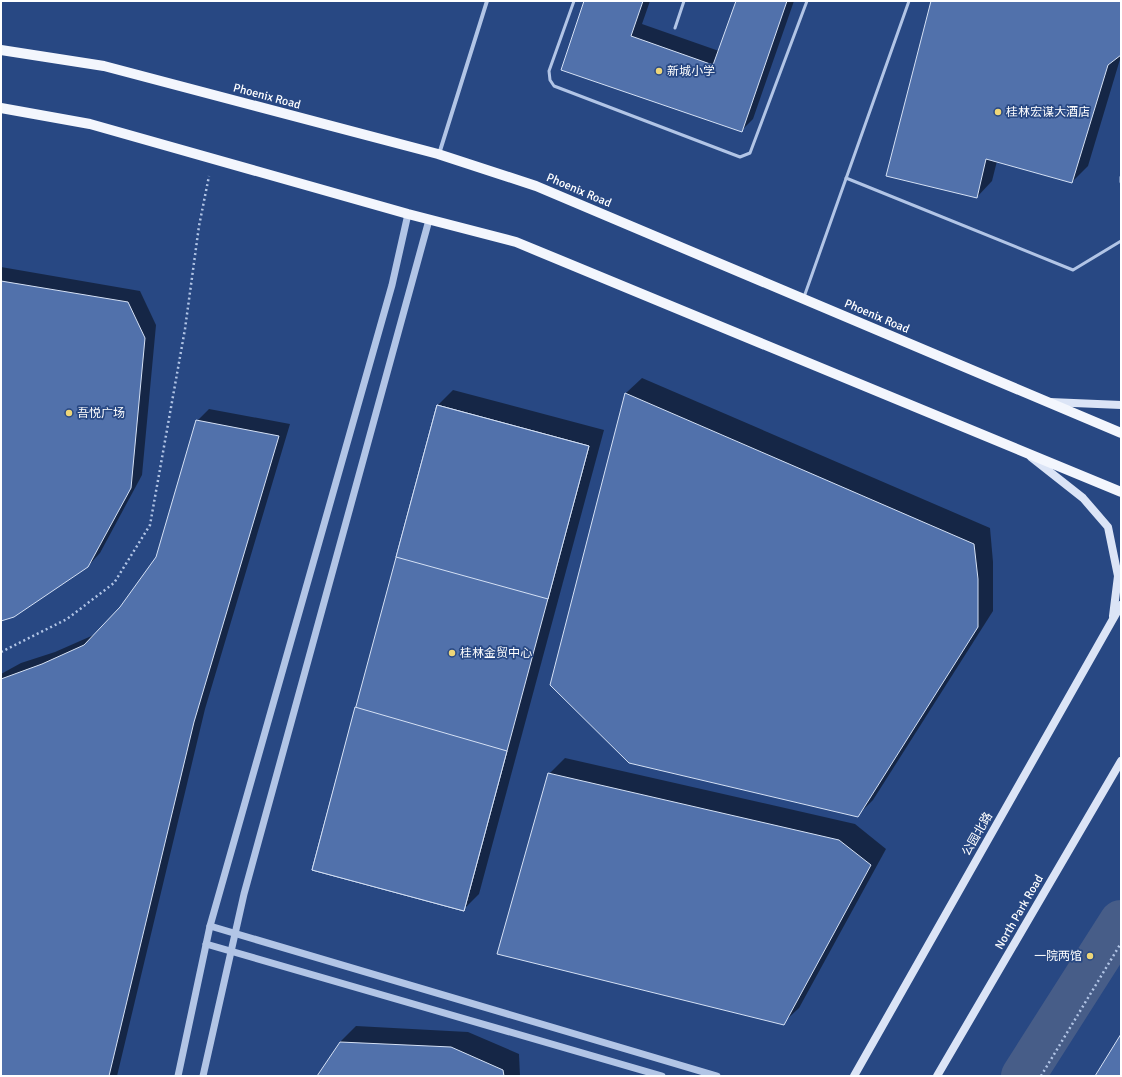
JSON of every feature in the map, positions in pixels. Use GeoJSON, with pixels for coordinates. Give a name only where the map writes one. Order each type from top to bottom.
{"type":"FeatureCollection","features":[{"type":"Feature","properties":{"kind":"main road","name":"Phoenix Road"},"geometry":{"type":"LineString","coordinates":[[1,50],[104,66],[438,154],[536,186],[1121,433]]}},
{"type":"Feature","properties":{"kind":"main road"},"geometry":{"type":"LineString","coordinates":[[1,108],[90,124],[429,220],[516,242],[1121,492]]}},
{"type":"Feature","properties":{"kind":"main road"},"geometry":{"type":"LineString","coordinates":[[1047,402],[1121,405]]}},
{"type":"Feature","properties":{"kind":"main road"},"geometry":{"type":"LineString","coordinates":[[1026,453],[1083,498],[1108,526],[1118,576],[1112,620]]}},
{"type":"Feature","properties":{"kind":"main road","name":"公园北路"},"geometry":{"type":"LineString","coordinates":[[854,1076],[1121,605]]}},
{"type":"Feature","properties":{"kind":"main road","name":"North Park Road"},"geometry":{"type":"LineString","coordinates":[[937,1076],[1121,761]]}},
{"type":"Feature","properties":{"kind":"street"},"geometry":{"type":"LineString","coordinates":[[438,154],[487,1]]}},
{"type":"Feature","properties":{"kind":"street"},"geometry":{"type":"LineString","coordinates":[[178,1076],[210,926],[392,285],[408,214]]}},
{"type":"Feature","properties":{"kind":"street"},"geometry":{"type":"LineString","coordinates":[[202,1076],[235,932],[429,220]]}},
{"type":"Feature","properties":{"kind":"street"},"geometry":{"type":"LineString","coordinates":[[210,926],[235,932],[717,1076]]}},
{"type":"Feature","properties":{"kind":"street"},"geometry":{"type":"LineString","coordinates":[[206,944],[662,1076]]}},
{"type":"Feature","properties":{"kind":"lane"},"geometry":{"type":"LineString","coordinates":[[574,1],[549,70],[550,80],[554,86],[740,157],[750,153],[807,1]]}},
{"type":"Feature","properties":{"kind":"lane"},"geometry":{"type":"LineString","coordinates":[[675,28],[684,1]]}},
{"type":"Feature","properties":{"kind":"lane"},"geometry":{"type":"LineString","coordinates":[[804,299],[909,1]]}},
{"type":"Feature","properties":{"kind":"lane"},"geometry":{"type":"LineString","coordinates":[[1121,177],[1121,182]]}},
{"type":"Feature","properties":{"kind":"lane"},"geometry":{"type":"LineString","coordinates":[[846,178],[1073,270],[1121,241]]}},
{"type":"Feature","properties":{"kind":"path"},"geometry":{"type":"LineString","coordinates":[[1,652],[67,618],[114,583],[150,525],[185,329],[198,226],[213,158]]}},
{"type":"Feature","properties":{"kind":"path"},"geometry":{"type":"LineString","coordinates":[[1041,1076],[1121,943]]}},
{"type":"Feature","properties":{"kind":"building"},"geometry":{"type":"Polygon","coordinates":[[[584,1],[643,1],[631,36],[713,65],[736,1],[787,1],[742,132],[561,70],[584,1]]]}},
{"type":"Feature","properties":{"kind":"building","name":"桂林宏谋大酒店"},"geometry":{"type":"Polygon","coordinates":[[[931,1],[1121,1],[1121,55],[1108,65],[1072,183],[986,159],[977,198],[886,176],[931,1]]]}},
{"type":"Feature","properties":{"kind":"building","name":"吾悦广场"},"geometry":{"type":"Polygon","coordinates":[[[1,281],[128,302],[145,338],[131,488],[88,567],[14,617],[1,621],[1,281]]]}},
{"type":"Feature","properties":{"kind":"building"},"geometry":{"type":"Polygon","coordinates":[[[625,393],[974,544],[978,579],[978,627],[858,817],[629,763],[550,685],[625,393]]]}},
{"type":"Feature","properties":{"kind":"building","name":"桂林金贸中心"},"geometry":{"type":"Polygon","coordinates":[[[437,405],[589,446],[464,911],[312,870],[437,405]]]}},
{"type":"Feature","properties":{"kind":"building"},"geometry":{"type":"Polygon","coordinates":[[[437,405],[589,446],[548,599],[396,557],[437,405]]]}},
{"type":"Feature","properties":{"kind":"building"},"geometry":{"type":"Polygon","coordinates":[[[196,420],[279,436],[194,722],[109,1076],[1,1076],[1,679],[42,664],[84,645],[120,607],[156,557],[196,420]]]}},
{"type":"Feature","properties":{"kind":"building"},"geometry":{"type":"Polygon","coordinates":[[[355,707],[507,751],[464,911],[312,870],[355,707]]]}},
{"type":"Feature","properties":{"kind":"building"},"geometry":{"type":"Polygon","coordinates":[[[548,773],[839,840],[871,865],[784,1025],[497,954],[548,773]]]}},
{"type":"Feature","properties":{"kind":"building"},"geometry":{"type":"Polygon","coordinates":[[[1121,1034],[1121,1076],[1095,1076],[1121,1034]]]}},
{"type":"Feature","properties":{"kind":"building"},"geometry":{"type":"Polygon","coordinates":[[[340,1042],[451,1047],[503,1070],[504,1076],[317,1076],[340,1042]]]}},
{"type":"Feature","properties":{"kind":"waterway"},"geometry":{"type":"LineString","coordinates":[[1023,1076],[1121,922]]}},
{"type":"Feature","properties":{"kind":"place","name":"新城小学"},"geometry":{"type":"Point","coordinates":[659,71]}},
{"type":"Feature","properties":{"kind":"place","name":"桂林宏谋大酒店"},"geometry":{"type":"Point","coordinates":[998,112]}},
{"type":"Feature","properties":{"kind":"place","name":"吾悦广场"},"geometry":{"type":"Point","coordinates":[69,413]}},
{"type":"Feature","properties":{"kind":"place","name":"桂林金贸中心"},"geometry":{"type":"Point","coordinates":[452,653]}},
{"type":"Feature","properties":{"kind":"place","name":"一院两馆"},"geometry":{"type":"Point","coordinates":[1090,956]}}]}
